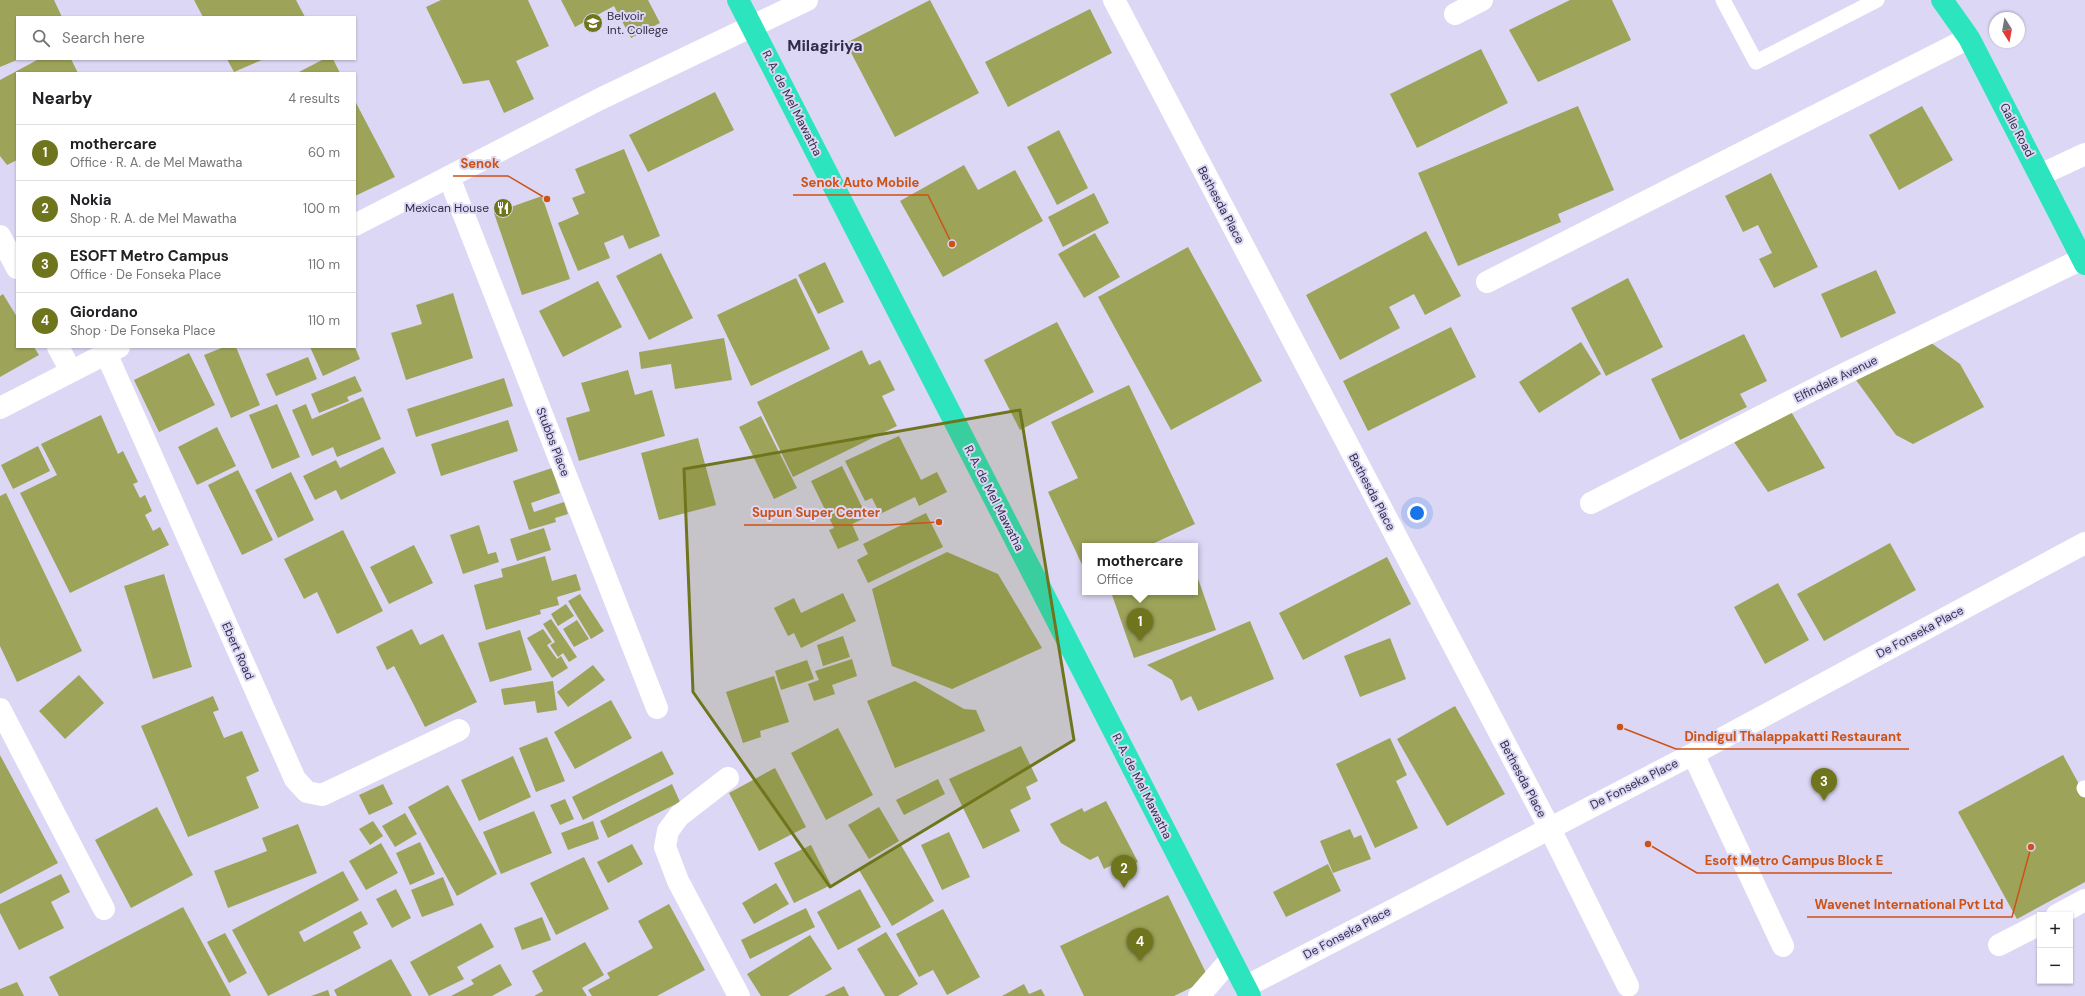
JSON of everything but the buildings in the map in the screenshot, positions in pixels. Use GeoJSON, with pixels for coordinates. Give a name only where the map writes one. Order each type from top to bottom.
{"type":"FeatureCollection","features":[{"type":"Feature","properties":{"kind":"highway","name":"R. A. de Mel Mawatha"},"geometry":{"type":"LineString","coordinates":[[738,0],[1248,991]]}},
{"type":"Feature","properties":{"kind":"highway","name":"Galle Road"},"geometry":{"type":"LineString","coordinates":[[1942,0],[1969,38],[2084,261]]}},
{"type":"Feature","properties":{"kind":"street"},"geometry":{"type":"LineString","coordinates":[[356,224],[600,99],[807,0]]}},
{"type":"Feature","properties":{"kind":"street","name":"Bethesda Place"},"geometry":{"type":"LineString","coordinates":[[1114,0],[1549,827],[1628,986]]}},
{"type":"Feature","properties":{"kind":"street"},"geometry":{"type":"LineString","coordinates":[[1455,14],[1482,0]]}},
{"type":"Feature","properties":{"kind":"street"},"geometry":{"type":"LineString","coordinates":[[1487,282],[1969,38]]}},
{"type":"Feature","properties":{"kind":"street"},"geometry":{"type":"LineString","coordinates":[[2040,175],[2085,154]]}},
{"type":"Feature","properties":{"kind":"street","name":"Stubbs Place"},"geometry":{"type":"LineString","coordinates":[[450,177],[657,708]]}},
{"type":"Feature","properties":{"kind":"street"},"geometry":{"type":"LineString","coordinates":[[0,236],[16,266]]}},
{"type":"Feature","properties":{"kind":"street","name":"Elfindale Avenue"},"geometry":{"type":"LineString","coordinates":[[1591,502],[1842,375],[2084,261]]}},
{"type":"Feature","properties":{"kind":"street"},"geometry":{"type":"LineString","coordinates":[[59,348],[71,371]]}},
{"type":"Feature","properties":{"kind":"street"},"geometry":{"type":"LineString","coordinates":[[0,408],[112,350]]}},
{"type":"Feature","properties":{"kind":"street","name":"Ebert Road"},"geometry":{"type":"LineString","coordinates":[[112,350],[295,779],[307,792],[322,795],[459,730]]}},
{"type":"Feature","properties":{"kind":"street","name":"De Fonseka Place"},"geometry":{"type":"LineString","coordinates":[[1248,991],[1549,827],[1693,754],[2085,543]]}},
{"type":"Feature","properties":{"kind":"street"},"geometry":{"type":"LineString","coordinates":[[0,709],[104,909]]}},
{"type":"Feature","properties":{"kind":"street"},"geometry":{"type":"LineString","coordinates":[[1693,754],[1783,946]]}},
{"type":"Feature","properties":{"kind":"street"},"geometry":{"type":"LineString","coordinates":[[728,778],[679,816],[668,830],[665,847],[678,881],[739,996]]}},
{"type":"Feature","properties":{"kind":"street"},"geometry":{"type":"LineString","coordinates":[[2063,912],[2085,900]]}},
{"type":"Feature","properties":{"kind":"street"},"geometry":{"type":"LineString","coordinates":[[1999,945],[2037,926]]}},
{"type":"Feature","properties":{"kind":"street"},"geometry":{"type":"LineString","coordinates":[[1199,996],[1231,959]]}},
{"type":"Feature","properties":{"kind":"lane"},"geometry":{"type":"LineString","coordinates":[[1723,0],[1756,62],[1877,0]]}},
{"type":"Feature","properties":{"kind":"highlighted area"},"geometry":{"type":"Polygon","coordinates":[[[1020,410],[1074,740],[830,887],[693,692],[684,469],[1020,410]]]}},
{"type":"Feature","properties":{"kind":"place","name":"Belvoir Int. College"},"geometry":{"type":"Point","coordinates":[593,23]}},
{"type":"Feature","properties":{"kind":"place","name":"Senok"},"geometry":{"type":"Point","coordinates":[547,199]}},
{"type":"Feature","properties":{"kind":"place","name":"Mexican House"},"geometry":{"type":"Point","coordinates":[503,208]}},
{"type":"Feature","properties":{"kind":"place","name":"Senok Auto Mobile"},"geometry":{"type":"Point","coordinates":[952,244]}},
{"type":"Feature","properties":{"kind":"place","name":"Supun Super Center"},"geometry":{"type":"Point","coordinates":[939,522]}},
{"type":"Feature","properties":{"kind":"place","name":"mothercare"},"geometry":{"type":"Point","coordinates":[1140,641]}},
{"type":"Feature","properties":{"kind":"place","name":"Dindigul Thalappakatti Restaurant"},"geometry":{"type":"Point","coordinates":[1620,727]}},
{"type":"Feature","properties":{"kind":"place","name":"ESOFT Metro Campus"},"geometry":{"type":"Point","coordinates":[1824,801]}},
{"type":"Feature","properties":{"kind":"place","name":"Esoft Metro Campus Block E"},"geometry":{"type":"Point","coordinates":[1648,844]}},
{"type":"Feature","properties":{"kind":"place","name":"Wavenet International Pvt Ltd"},"geometry":{"type":"Point","coordinates":[2031,847]}},
{"type":"Feature","properties":{"kind":"place","name":"Nokia"},"geometry":{"type":"Point","coordinates":[1124,888]}},
{"type":"Feature","properties":{"kind":"place","name":"Giordano"},"geometry":{"type":"Point","coordinates":[1140,961]}},
{"type":"Feature","properties":{"kind":"district","name":"Milagiriya"},"geometry":{"type":"Point","coordinates":[825,45]}}]}
